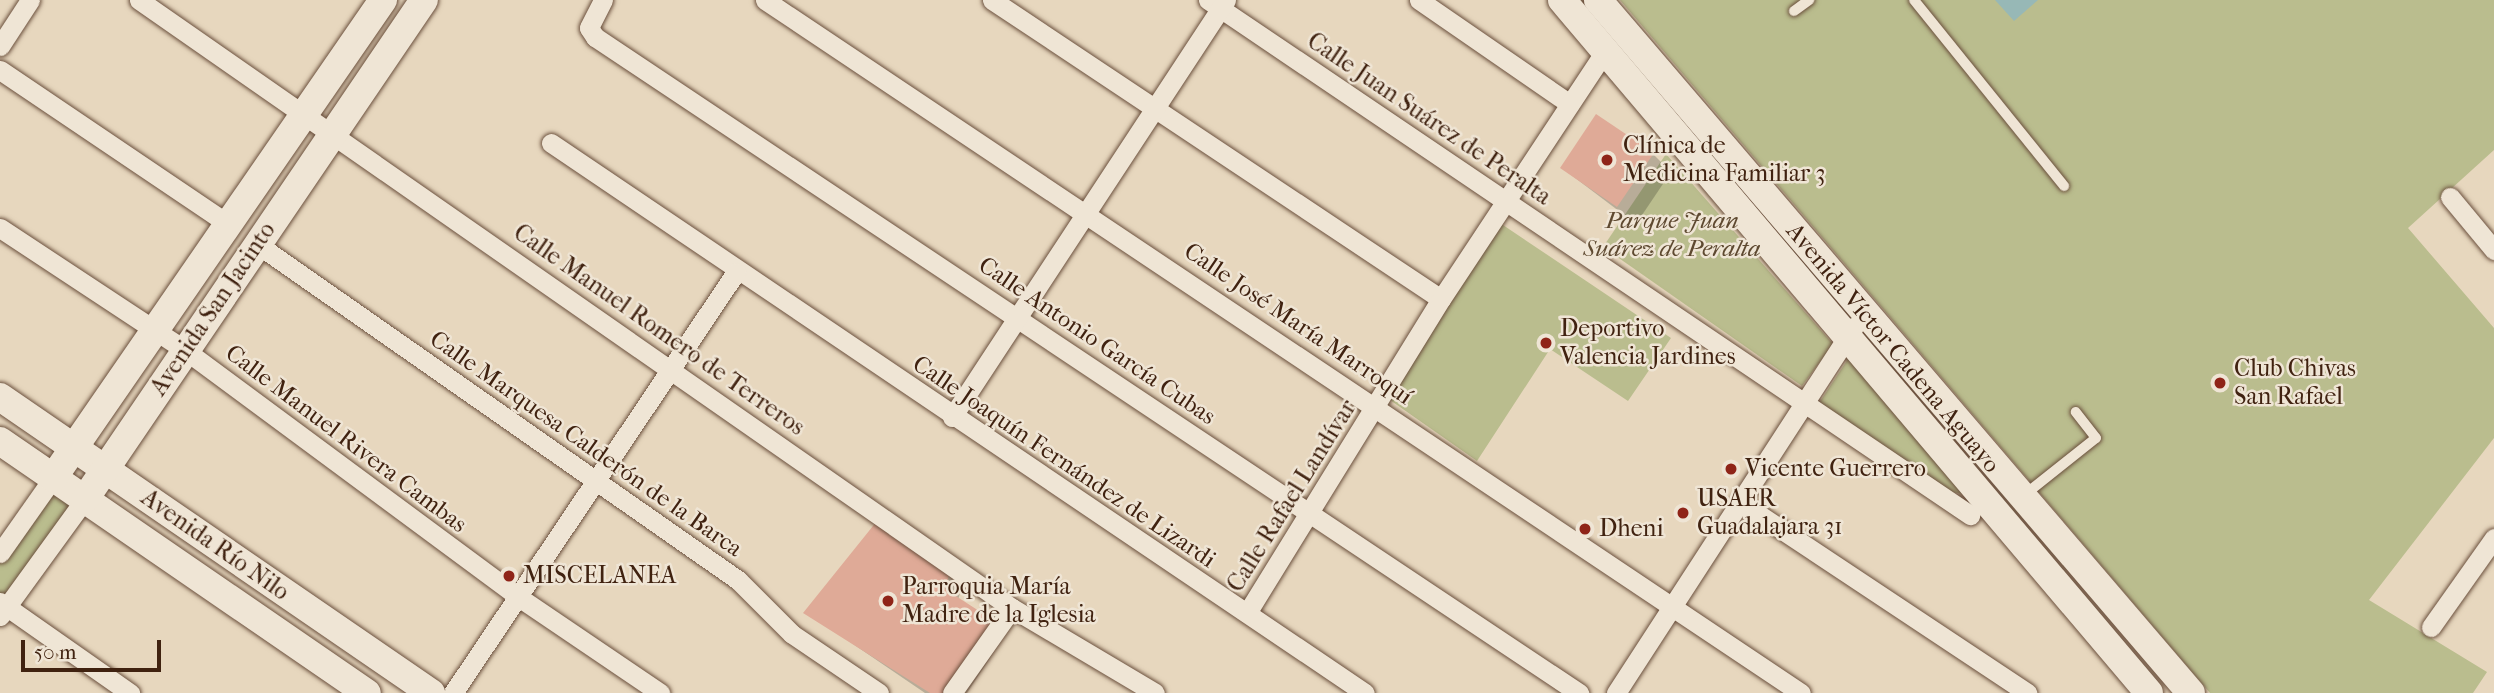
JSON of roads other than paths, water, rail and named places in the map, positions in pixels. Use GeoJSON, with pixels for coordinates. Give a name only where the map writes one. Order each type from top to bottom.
{"type":"FeatureCollection","features":[{"type":"Feature","properties":{"kind":"street"},"geometry":{"type":"LineString","coordinates":[[0,46],[30,0]]}},
{"type":"Feature","properties":{"kind":"street","name":"Calle Manuel Romero de Terreros"},"geometry":{"type":"LineString","coordinates":[[139,0],[671,367],[1012,608],[1155,693]]}},
{"type":"Feature","properties":{"kind":"street","name":"Avenida San Jacinto"},"geometry":{"type":"LineString","coordinates":[[0,553],[383,0]]}},
{"type":"Feature","properties":{"kind":"street","name":"Avenida San Jacinto"},"geometry":{"type":"LineString","coordinates":[[2,609],[85,499],[424,0]]}},
{"type":"Feature","properties":{"kind":"street","name":"Calle Antonio García Cubas"},"geometry":{"type":"LineString","coordinates":[[603,0],[589,28],[1580,693]]}},
{"type":"Feature","properties":{"kind":"street","name":"Calle José María Marroquí"},"geometry":{"type":"LineString","coordinates":[[765,0],[1378,406],[1801,693]]}},
{"type":"Feature","properties":{"kind":"street"},"geometry":{"type":"LineString","coordinates":[[992,0],[1441,299]]}},
{"type":"Feature","properties":{"kind":"street"},"geometry":{"type":"LineString","coordinates":[[1419,0],[1570,104]]}},
{"type":"Feature","properties":{"kind":"street","name":"Avenida Víctor Cadena Aguayo"},"geometry":{"type":"LineString","coordinates":[[1562,0],[1848,337],[2140,690]]}},
{"type":"Feature","properties":{"kind":"street","name":"Avenida Víctor Cadena Aguayo"},"geometry":{"type":"LineString","coordinates":[[1598,0],[2156,659],[2191,693]]}},
{"type":"Feature","properties":{"kind":"street"},"geometry":{"type":"LineString","coordinates":[[951,417],[1087,213],[1218,3]]}},
{"type":"Feature","properties":{"kind":"street","name":"Calle Juan Suárez de Peralta"},"geometry":{"type":"LineString","coordinates":[[1218,3],[1970,515]]}},
{"type":"Feature","properties":{"kind":"street","name":"Calle Rafael Landívar"},"geometry":{"type":"LineString","coordinates":[[1247,613],[1313,514],[1441,299],[1605,51]]}},
{"type":"Feature","properties":{"kind":"street"},"geometry":{"type":"LineString","coordinates":[[0,70],[228,224]]}},
{"type":"Feature","properties":{"kind":"street","name":"Calle Joaquín Fernández de Lizardi"},"geometry":{"type":"LineString","coordinates":[[551,143],[736,272],[1365,693]]}},
{"type":"Feature","properties":{"kind":"street"},"geometry":{"type":"LineString","coordinates":[[2450,197],[2491,240]]}},
{"type":"Feature","properties":{"kind":"street","name":"Calle Manuel Rivera Cambas"},"geometry":{"type":"LineString","coordinates":[[0,228],[157,330],[517,596],[660,693]]}},
{"type":"Feature","properties":{"kind":"street","name":"Calle Marquesa Calderón de la Barca"},"geometry":{"type":"LineString","coordinates":[[257,244],[594,482],[738,580],[792,634],[879,693]]}},
{"type":"Feature","properties":{"kind":"street"},"geometry":{"type":"LineString","coordinates":[[453,693],[736,272]]}},
{"type":"Feature","properties":{"kind":"street"},"geometry":{"type":"LineString","coordinates":[[1616,693],[1863,313]]}},
{"type":"Feature","properties":{"kind":"street","name":"Avenida Río Nilo"},"geometry":{"type":"LineString","coordinates":[[0,397],[431,693]]}},
{"type":"Feature","properties":{"kind":"street","name":"Avenida Río Nilo"},"geometry":{"type":"LineString","coordinates":[[0,441],[367,693]]}},
{"type":"Feature","properties":{"kind":"street"},"geometry":{"type":"LineString","coordinates":[[1740,502],[2027,693]]}},
{"type":"Feature","properties":{"kind":"street"},"geometry":{"type":"LineString","coordinates":[[2431,627],[2494,538]]}},
{"type":"Feature","properties":{"kind":"street"},"geometry":{"type":"LineString","coordinates":[[952,693],[1012,608]]}},
{"type":"Feature","properties":{"kind":"street"},"geometry":{"type":"LineString","coordinates":[[2,609],[130,693]]}},
{"type":"Feature","properties":{"kind":"street"},"geometry":{"type":"LineString","coordinates":[[2140,690],[2156,659]]}},
{"type":"Feature","properties":{"kind":"lane"},"geometry":{"type":"LineString","coordinates":[[1794,11],[1809,0]]}},
{"type":"Feature","properties":{"kind":"lane"},"geometry":{"type":"LineString","coordinates":[[1914,0],[2064,186]]}},
{"type":"Feature","properties":{"kind":"lane"},"geometry":{"type":"LineString","coordinates":[[2020,498],[2096,438],[2076,412]]}},
{"type":"Feature","properties":{"kind":"water"},"geometry":{"type":"Polygon","coordinates":[[[1995,0],[2038,0],[2014,21],[1995,0]]]}},
{"type":"Feature","properties":{"kind":"place","name":"Clínica de Medicina Familiar 3"},"geometry":{"type":"Point","coordinates":[1607,160]}},
{"type":"Feature","properties":{"kind":"place","name":"Deportivo Valencia Jardines"},"geometry":{"type":"Point","coordinates":[1546,343]}},
{"type":"Feature","properties":{"kind":"place","name":"Club Chivas San Rafael"},"geometry":{"type":"Point","coordinates":[2220,383]}},
{"type":"Feature","properties":{"kind":"place","name":"Vicente Guerrero"},"geometry":{"type":"Point","coordinates":[1731,469]}},
{"type":"Feature","properties":{"kind":"place","name":"USAER Guadalajara 31"},"geometry":{"type":"Point","coordinates":[1683,513]}},
{"type":"Feature","properties":{"kind":"place","name":"Dheni"},"geometry":{"type":"Point","coordinates":[1585,529]}},
{"type":"Feature","properties":{"kind":"place","name":"MISCELANEA"},"geometry":{"type":"Point","coordinates":[509,576]}},
{"type":"Feature","properties":{"kind":"place","name":"Parroquia María Madre de la Iglesia"},"geometry":{"type":"Point","coordinates":[888,601]}},
{"type":"Feature","properties":{"kind":"park label","name":"Parque Juan Suárez de Peralta"},"geometry":{"type":"Point","coordinates":[1672,235]}}]}
